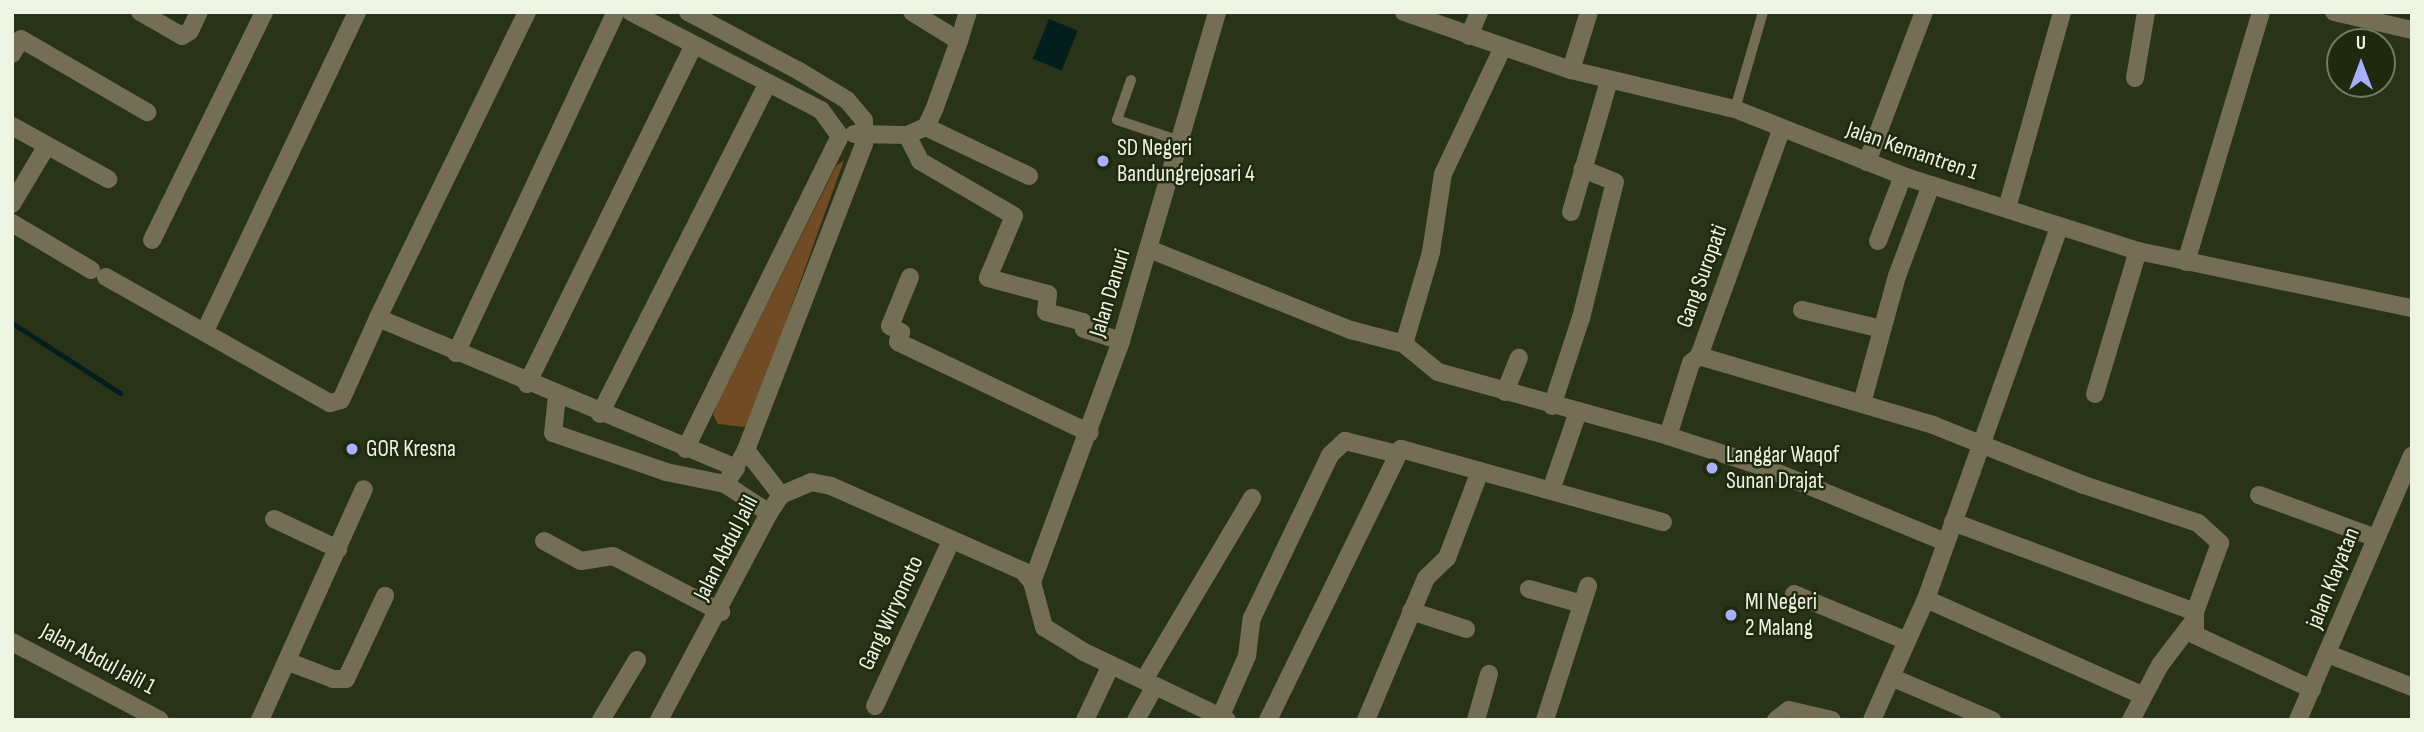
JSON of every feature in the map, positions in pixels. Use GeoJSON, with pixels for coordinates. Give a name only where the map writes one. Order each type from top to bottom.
{"type":"FeatureCollection","features":[{"type":"Feature","properties":{"kind":"street"},"geometry":{"type":"LineString","coordinates":[[140,12],[182,36],[190,31],[199,12]]}},
{"type":"Feature","properties":{"kind":"street"},"geometry":{"type":"LineString","coordinates":[[152,240],[264,12]]}},
{"type":"Feature","properties":{"kind":"street"},"geometry":{"type":"LineString","coordinates":[[205,331],[357,12]]}},
{"type":"Feature","properties":{"kind":"street"},"geometry":{"type":"LineString","coordinates":[[12,223],[99,274],[336,403],[527,12]]}},
{"type":"Feature","properties":{"kind":"street"},"geometry":{"type":"LineString","coordinates":[[456,353],[616,12]]}},
{"type":"Feature","properties":{"kind":"street"},"geometry":{"type":"LineString","coordinates":[[631,12],[821,110],[840,136]]}},
{"type":"Feature","properties":{"kind":"street"},"geometry":{"type":"LineString","coordinates":[[688,12],[847,100],[859,109],[866,133],[746,450],[725,484]]}},
{"type":"Feature","properties":{"kind":"street"},"geometry":{"type":"LineString","coordinates":[[912,12],[958,41]]}},
{"type":"Feature","properties":{"kind":"street"},"geometry":{"type":"LineString","coordinates":[[840,136],[866,133],[907,135],[926,127],[968,12]]}},
{"type":"Feature","properties":{"kind":"street","name":"Jalan Danuri"},"geometry":{"type":"LineString","coordinates":[[1032,582],[1090,433],[1121,341],[1217,12]]}},
{"type":"Feature","properties":{"kind":"street","name":"Jalan Kemantren 1"},"geometry":{"type":"LineString","coordinates":[[1404,12],[1502,49],[1571,70],[1735,109],[1781,131],[1903,176],[2138,251],[2412,308]]}},
{"type":"Feature","properties":{"kind":"street"},"geometry":{"type":"LineString","coordinates":[[1469,36],[1479,12]]}},
{"type":"Feature","properties":{"kind":"street"},"geometry":{"type":"LineString","coordinates":[[1571,70],[1588,12]]}},
{"type":"Feature","properties":{"kind":"street"},"geometry":{"type":"LineString","coordinates":[[1867,162],[1924,12]]}},
{"type":"Feature","properties":{"kind":"street"},"geometry":{"type":"LineString","coordinates":[[2007,208],[2062,12]]}},
{"type":"Feature","properties":{"kind":"street"},"geometry":{"type":"LineString","coordinates":[[2135,78],[2146,12]]}},
{"type":"Feature","properties":{"kind":"street"},"geometry":{"type":"LineString","coordinates":[[2186,262],[2261,12]]}},
{"type":"Feature","properties":{"kind":"street"},"geometry":{"type":"LineString","coordinates":[[2334,12],[2403,23]]}},
{"type":"Feature","properties":{"kind":"street"},"geometry":{"type":"LineString","coordinates":[[15,42],[147,111]]}},
{"type":"Feature","properties":{"kind":"street"},"geometry":{"type":"LineString","coordinates":[[527,384],[693,46]]}},
{"type":"Feature","properties":{"kind":"street"},"geometry":{"type":"LineString","coordinates":[[1404,344],[1431,252],[1443,174],[1502,49]]}},
{"type":"Feature","properties":{"kind":"street"},"geometry":{"type":"LineString","coordinates":[[1571,212],[1609,80]]}},
{"type":"Feature","properties":{"kind":"street"},"geometry":{"type":"LineString","coordinates":[[600,415],[768,83]]}},
{"type":"Feature","properties":{"kind":"street"},"geometry":{"type":"LineString","coordinates":[[12,126],[108,179]]}},
{"type":"Feature","properties":{"kind":"street"},"geometry":{"type":"LineString","coordinates":[[926,127],[1029,176]]}},
{"type":"Feature","properties":{"kind":"street","name":"Gang Suropati"},"geometry":{"type":"LineString","coordinates":[[1668,436],[1691,363],[1699,356],[1781,131]]}},
{"type":"Feature","properties":{"kind":"street"},"geometry":{"type":"LineString","coordinates":[[907,135],[920,161],[1014,216],[988,278],[1049,295],[1046,312],[1083,322],[1084,329],[1121,341]]}},
{"type":"Feature","properties":{"kind":"street"},"geometry":{"type":"LineString","coordinates":[[685,449],[840,136]]}},
{"type":"Feature","properties":{"kind":"street"},"geometry":{"type":"LineString","coordinates":[[12,204],[46,147]]}},
{"type":"Feature","properties":{"kind":"street"},"geometry":{"type":"LineString","coordinates":[[1552,406],[1581,318],[1615,182],[1583,169]]}},
{"type":"Feature","properties":{"kind":"street"},"geometry":{"type":"LineString","coordinates":[[1878,241],[1903,176]]}},
{"type":"Feature","properties":{"kind":"street"},"geometry":{"type":"LineString","coordinates":[[1862,402],[1882,329],[1931,185]]}},
{"type":"Feature","properties":{"kind":"street"},"geometry":{"type":"LineString","coordinates":[[1872,720],[1926,599],[2059,227]]}},
{"type":"Feature","properties":{"kind":"street"},"geometry":{"type":"LineString","coordinates":[[1149,249],[1351,330],[1404,344],[1438,372],[1552,406],[1668,436],[1760,467],[1945,542]]}},
{"type":"Feature","properties":{"kind":"street"},"geometry":{"type":"LineString","coordinates":[[2095,394],[2138,251]]}},
{"type":"Feature","properties":{"kind":"street"},"geometry":{"type":"LineString","coordinates":[[910,278],[891,324],[901,331],[898,342],[1090,433]]}},
{"type":"Feature","properties":{"kind":"street"},"geometry":{"type":"LineString","coordinates":[[1802,310],[1882,329]]}},
{"type":"Feature","properties":{"kind":"street"},"geometry":{"type":"LineString","coordinates":[[377,318],[600,415],[736,468]]}},
{"type":"Feature","properties":{"kind":"street"},"geometry":{"type":"LineString","coordinates":[[1699,356],[1862,402],[1980,443],[2084,485],[2187,518],[2212,533],[2220,543],[2217,557],[2193,618],[2142,695],[2131,720]]}},
{"type":"Feature","properties":{"kind":"street"},"geometry":{"type":"LineString","coordinates":[[1505,392],[1519,358]]}},
{"type":"Feature","properties":{"kind":"street"},"geometry":{"type":"LineString","coordinates":[[557,396],[552,433],[666,472],[725,484],[769,513]]}},
{"type":"Feature","properties":{"kind":"street"},"geometry":{"type":"LineString","coordinates":[[1551,491],[1578,412]]}},
{"type":"Feature","properties":{"kind":"street"},"geometry":{"type":"LineString","coordinates":[[1032,582],[1044,627],[1111,665],[1222,719],[1247,656],[1252,618],[1329,454],[1345,441],[1397,454]]}},
{"type":"Feature","properties":{"kind":"street"},"geometry":{"type":"LineString","coordinates":[[1268,720],[1397,454],[1405,448],[1663,522]]}},
{"type":"Feature","properties":{"kind":"street"},"geometry":{"type":"LineString","coordinates":[[746,450],[781,495]]}},
{"type":"Feature","properties":{"kind":"street","name":"jalan Klayatan"},"geometry":{"type":"LineString","coordinates":[[2298,720],[2412,455]]}},
{"type":"Feature","properties":{"kind":"street"},"geometry":{"type":"LineString","coordinates":[[1366,720],[1426,578],[1447,558],[1479,471]]}},
{"type":"Feature","properties":{"kind":"street","name":"Jalan Abdul Jalil"},"geometry":{"type":"LineString","coordinates":[[659,720],[721,612],[769,513],[781,495],[801,483],[821,483],[1023,570],[1032,582]]}},
{"type":"Feature","properties":{"kind":"street"},"geometry":{"type":"LineString","coordinates":[[260,720],[289,662],[363,489]]}},
{"type":"Feature","properties":{"kind":"street"},"geometry":{"type":"LineString","coordinates":[[2259,495],[2376,538]]}},
{"type":"Feature","properties":{"kind":"street"},"geometry":{"type":"LineString","coordinates":[[1136,720],[1149,683],[1252,498]]}},
{"type":"Feature","properties":{"kind":"street"},"geometry":{"type":"LineString","coordinates":[[274,519],[338,549]]}},
{"type":"Feature","properties":{"kind":"street"},"geometry":{"type":"LineString","coordinates":[[1953,522],[2193,618]]}},
{"type":"Feature","properties":{"kind":"street"},"geometry":{"type":"LineString","coordinates":[[544,541],[581,561],[613,556],[721,612]]}},
{"type":"Feature","properties":{"kind":"street","name":"Gang Wiryonoto"},"geometry":{"type":"LineString","coordinates":[[875,706],[951,541]]}},
{"type":"Feature","properties":{"kind":"street"},"geometry":{"type":"LineString","coordinates":[[1545,720],[1588,586]]}},
{"type":"Feature","properties":{"kind":"street"},"geometry":{"type":"LineString","coordinates":[[1529,589],[1582,604]]}},
{"type":"Feature","properties":{"kind":"street"},"geometry":{"type":"LineString","coordinates":[[1794,594],[1907,641]]}},
{"type":"Feature","properties":{"kind":"street"},"geometry":{"type":"LineString","coordinates":[[289,662],[333,679],[346,679],[385,596]]}},
{"type":"Feature","properties":{"kind":"street"},"geometry":{"type":"LineString","coordinates":[[1926,599],[2142,695]]}},
{"type":"Feature","properties":{"kind":"street"},"geometry":{"type":"LineString","coordinates":[[1411,611],[1465,629]]}},
{"type":"Feature","properties":{"kind":"street"},"geometry":{"type":"LineString","coordinates":[[2193,618],[2195,635],[2312,689]]}},
{"type":"Feature","properties":{"kind":"street","name":"Jalan Abdul Jalil 1"},"geometry":{"type":"LineString","coordinates":[[12,642],[134,713],[160,720]]}},
{"type":"Feature","properties":{"kind":"street"},"geometry":{"type":"LineString","coordinates":[[2328,654],[2412,687]]}},
{"type":"Feature","properties":{"kind":"street"},"geometry":{"type":"LineString","coordinates":[[603,719],[637,660]]}},
{"type":"Feature","properties":{"kind":"street"},"geometry":{"type":"LineString","coordinates":[[1085,720],[1111,665]]}},
{"type":"Feature","properties":{"kind":"street"},"geometry":{"type":"LineString","coordinates":[[1476,720],[1489,674]]}},
{"type":"Feature","properties":{"kind":"street"},"geometry":{"type":"LineString","coordinates":[[1891,677],[1992,720]]}},
{"type":"Feature","properties":{"kind":"street"},"geometry":{"type":"LineString","coordinates":[[1776,720],[1789,710],[1832,720]]}},
{"type":"Feature","properties":{"kind":"lane"},"geometry":{"type":"LineString","coordinates":[[1735,109],[1763,12]]}},
{"type":"Feature","properties":{"kind":"lane"},"geometry":{"type":"LineString","coordinates":[[1131,80],[1117,120],[1180,141]]}},
{"type":"Feature","properties":{"kind":"shaded area"},"geometry":{"type":"Polygon","coordinates":[[[844,160],[750,421],[744,427],[718,424],[713,415],[716,407],[836,166],[844,160]]]}},
{"type":"Feature","properties":{"kind":"water"},"geometry":{"type":"Polygon","coordinates":[[[1049,19],[1078,31],[1062,70],[1033,59],[1049,19]]]}},
{"type":"Feature","properties":{"kind":"waterway"},"geometry":{"type":"LineString","coordinates":[[12,323],[120,393]]}},
{"type":"Feature","properties":{"kind":"place","name":"SD Negeri Bandungrejosari 4"},"geometry":{"type":"Point","coordinates":[1103,161]}},
{"type":"Feature","properties":{"kind":"place","name":"GOR Kresna"},"geometry":{"type":"Point","coordinates":[352,449]}},
{"type":"Feature","properties":{"kind":"place","name":"Langgar Waqof Sunan Drajat"},"geometry":{"type":"Point","coordinates":[1712,468]}},
{"type":"Feature","properties":{"kind":"place","name":"MI Negeri 2 Malang"},"geometry":{"type":"Point","coordinates":[1731,615]}}]}
